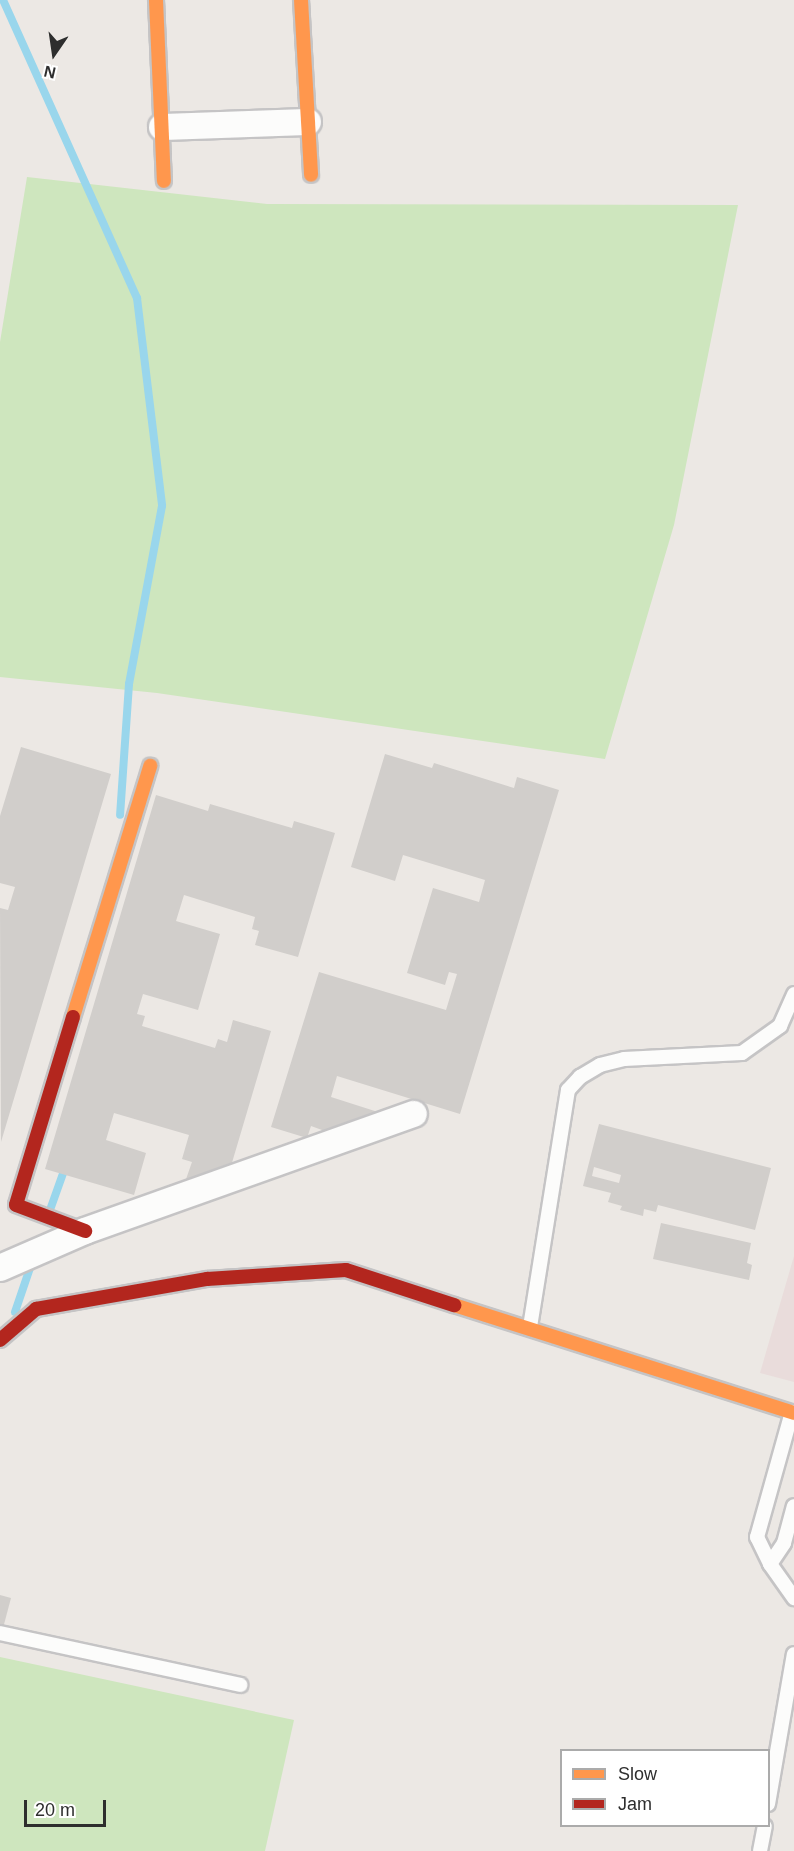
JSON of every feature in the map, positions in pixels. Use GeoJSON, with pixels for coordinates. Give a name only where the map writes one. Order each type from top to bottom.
{"type":"FeatureCollection","features":[{"type":"Feature","properties":{"kind":"street"},"geometry":{"type":"LineString","coordinates":[[156,0],[164,180]]}},
{"type":"Feature","properties":{"kind":"street"},"geometry":{"type":"LineString","coordinates":[[301,0],[311,175]]}},
{"type":"Feature","properties":{"kind":"street"},"geometry":{"type":"LineString","coordinates":[[162,127],[308,122]]}},
{"type":"Feature","properties":{"kind":"street"},"geometry":{"type":"LineString","coordinates":[[85,1231],[16,1205],[150,766]]}},
{"type":"Feature","properties":{"kind":"street"},"geometry":{"type":"LineString","coordinates":[[0,1268],[85,1231],[414,1114]]}},
{"type":"Feature","properties":{"kind":"street"},"geometry":{"type":"LineString","coordinates":[[0,1340],[36,1309],[207,1279],[346,1270],[793,1412]]}},
{"type":"Feature","properties":{"kind":"lane"},"geometry":{"type":"LineString","coordinates":[[530,1327],[568,1090],[580,1077],[600,1065],[624,1059],[742,1053],[780,1026],[794,994]]}},
{"type":"Feature","properties":{"kind":"lane"},"geometry":{"type":"LineString","coordinates":[[793,1412],[757,1537],[770,1564],[794,1598]]}},
{"type":"Feature","properties":{"kind":"lane"},"geometry":{"type":"LineString","coordinates":[[770,1564],[784,1544],[794,1506]]}},
{"type":"Feature","properties":{"kind":"lane"},"geometry":{"type":"LineString","coordinates":[[0,1633],[240,1685]]}},
{"type":"Feature","properties":{"kind":"lane"},"geometry":{"type":"LineString","coordinates":[[770,1792],[794,1654]]}},
{"type":"Feature","properties":{"kind":"lane"},"geometry":{"type":"LineString","coordinates":[[760,1851],[765,1827]]}},
{"type":"Feature","properties":{"kind":"shaded area"},"geometry":{"type":"Polygon","coordinates":[[[794,1256],[794,1382],[760,1373],[794,1256]]]}},
{"type":"Feature","properties":{"kind":"green space"},"geometry":{"type":"Polygon","coordinates":[[[27,177],[267,204],[738,205],[674,525],[605,759],[157,693],[0,677],[0,342],[27,177]]]}},
{"type":"Feature","properties":{"kind":"green space"},"geometry":{"type":"Polygon","coordinates":[[[0,1657],[294,1720],[265,1851],[0,1851],[0,1657]]]}},
{"type":"Feature","properties":{"kind":"building"},"geometry":{"type":"Polygon","coordinates":[[[21,747],[111,774],[1,1142],[0,908],[8,910],[15,887],[0,883],[0,816],[21,747]]]}},
{"type":"Feature","properties":{"kind":"building"},"geometry":{"type":"Polygon","coordinates":[[[385,754],[432,768],[434,763],[514,788],[517,777],[559,790],[460,1114],[337,1076],[331,1097],[381,1113],[320,1137],[322,1130],[311,1126],[307,1138],[271,1127],[319,972],[446,1010],[457,974],[449,972],[445,985],[407,973],[433,888],[479,902],[485,880],[403,855],[395,881],[351,867],[385,754]]]}},
{"type":"Feature","properties":{"kind":"building"},"geometry":{"type":"Polygon","coordinates":[[[156,795],[208,811],[210,804],[292,828],[294,821],[335,833],[298,957],[255,945],[259,931],[252,929],[255,917],[184,895],[176,921],[220,934],[198,1010],[143,994],[137,1014],[145,1016],[142,1026],[215,1048],[218,1039],[227,1042],[233,1020],[271,1031],[223,1193],[185,1182],[192,1162],[182,1159],[189,1135],[114,1113],[106,1140],[146,1153],[134,1195],[45,1169],[156,795]]]}},
{"type":"Feature","properties":{"kind":"building"},"geometry":{"type":"Polygon","coordinates":[[[599,1124],[771,1168],[755,1230],[658,1205],[656,1212],[644,1209],[643,1216],[620,1210],[622,1206],[608,1202],[611,1193],[583,1186],[599,1124]],[[594,1167],[592,1176],[619,1183],[621,1175],[594,1167]]]}},
{"type":"Feature","properties":{"kind":"building"},"geometry":{"type":"Polygon","coordinates":[[[661,1223],[751,1243],[747,1263],[752,1265],[749,1280],[653,1259],[661,1223]]]}},
{"type":"Feature","properties":{"kind":"building"},"geometry":{"type":"Polygon","coordinates":[[[0,1595],[11,1598],[2,1632],[0,1632],[0,1595]]]}},
{"type":"Feature","properties":{"kind":"waterway"},"geometry":{"type":"LineString","coordinates":[[3,0],[137,298],[162,506],[129,684],[120,815]]}},
{"type":"Feature","properties":{"kind":"waterway"},"geometry":{"type":"LineString","coordinates":[[50,1210],[66,1165]]}},
{"type":"Feature","properties":{"kind":"waterway"},"geometry":{"type":"LineString","coordinates":[[15,1312],[33,1259]]}},
{"type":"Feature","properties":{"kind":"traffic: slow"},"geometry":{"type":"LineString","coordinates":[[156,0],[164,181]]}},
{"type":"Feature","properties":{"kind":"traffic: slow"},"geometry":{"type":"LineString","coordinates":[[301,0],[311,175]]}},
{"type":"Feature","properties":{"kind":"traffic: slow"},"geometry":{"type":"LineString","coordinates":[[73,1017],[150,766]]}},
{"type":"Feature","properties":{"kind":"traffic: slow"},"geometry":{"type":"LineString","coordinates":[[454,1305],[794,1413]]}},
{"type":"Feature","properties":{"kind":"traffic: jam"},"geometry":{"type":"LineString","coordinates":[[73,1017],[16,1205],[85,1231]]}},
{"type":"Feature","properties":{"kind":"traffic: jam"},"geometry":{"type":"LineString","coordinates":[[0,1340],[36,1309],[207,1279],[346,1270],[454,1305]]}}]}
